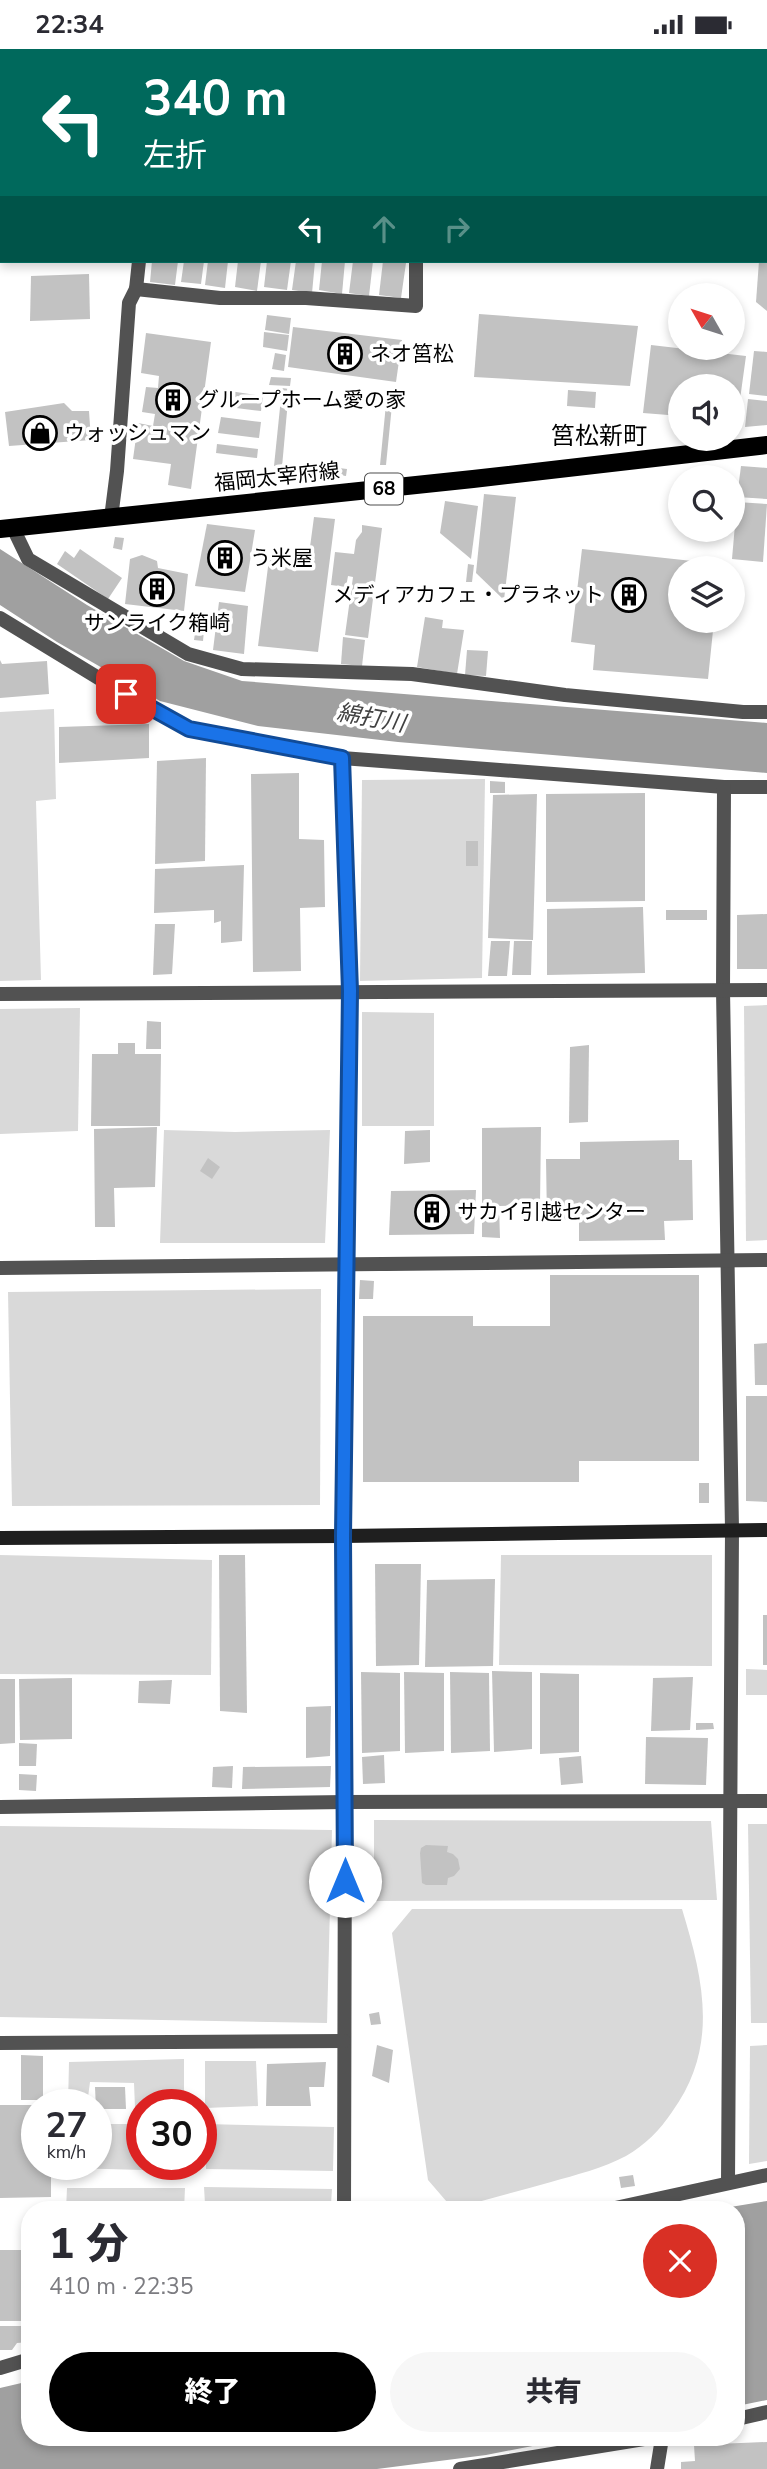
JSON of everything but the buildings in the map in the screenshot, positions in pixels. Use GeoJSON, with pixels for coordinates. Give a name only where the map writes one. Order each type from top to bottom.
{"type":"FeatureCollection","features":[{"type":"Feature","properties":{"kind":"main road","name":"福岡太宰府線"},"geometry":{"type":"LineString","coordinates":[[4,529],[767,445]]}},
{"type":"Feature","properties":{"kind":"street"},"geometry":{"type":"LineString","coordinates":[[111,518],[129,303],[136,289],[139,263]]}},
{"type":"Feature","properties":{"kind":"street"},"geometry":{"type":"LineString","coordinates":[[136,289],[220,298],[306,298],[416,306],[416,263]]}},
{"type":"Feature","properties":{"kind":"street"},"geometry":{"type":"LineString","coordinates":[[4,529],[28,559],[188,654],[242,669],[412,674],[565,695],[767,712]]}},
{"type":"Feature","properties":{"kind":"street"},"geometry":{"type":"LineString","coordinates":[[0,618],[105,683],[189,729],[342,758],[724,787],[767,787]]}},
{"type":"Feature","properties":{"kind":"street"},"geometry":{"type":"LineString","coordinates":[[342,758],[350,991],[343,1536],[344,2201]]}},
{"type":"Feature","properties":{"kind":"street"},"geometry":{"type":"LineString","coordinates":[[724,787],[723,990],[732,1529],[728,2182]]}},
{"type":"Feature","properties":{"kind":"street"},"geometry":{"type":"LineString","coordinates":[[0,994],[767,990]]}},
{"type":"Feature","properties":{"kind":"street"},"geometry":{"type":"LineString","coordinates":[[0,1268],[767,1261]]}},
{"type":"Feature","properties":{"kind":"street"},"geometry":{"type":"LineString","coordinates":[[0,1538],[767,1530]]}},
{"type":"Feature","properties":{"kind":"street"},"geometry":{"type":"LineString","coordinates":[[0,1807],[345,1801],[767,1801]]}},
{"type":"Feature","properties":{"kind":"street"},"geometry":{"type":"LineString","coordinates":[[0,2043],[344,2041]]}},
{"type":"Feature","properties":{"kind":"street"},"geometry":{"type":"LineString","coordinates":[[645,2201],[767,2175]]}},
{"type":"Feature","properties":{"kind":"street"},"geometry":{"type":"LineString","coordinates":[[0,2368],[21,2362]]}},
{"type":"Feature","properties":{"kind":"street"},"geometry":{"type":"LineString","coordinates":[[745,2417],[767,2412]]}},
{"type":"Feature","properties":{"kind":"street"},"geometry":{"type":"LineString","coordinates":[[460,2469],[601,2446]]}},
{"type":"Feature","properties":{"kind":"street"},"geometry":{"type":"LineString","coordinates":[[657,2469],[661,2446]]}},
{"type":"Feature","properties":{"kind":"shaded area"},"geometry":{"type":"Polygon","coordinates":[[[54,709],[56,799],[36,801],[41,980],[0,981],[0,712],[54,709]]]}},
{"type":"Feature","properties":{"kind":"shaded area"},"geometry":{"type":"Polygon","coordinates":[[[485,779],[482,978],[360,981],[362,780],[485,779]]]}},
{"type":"Feature","properties":{"kind":"shaded area"},"geometry":{"type":"Polygon","coordinates":[[[767,1005],[767,1240],[746,1241],[744,1006],[767,1005]]]}},
{"type":"Feature","properties":{"kind":"shaded area"},"geometry":{"type":"Polygon","coordinates":[[[80,1008],[78,1131],[0,1134],[0,1009],[80,1008]]]}},
{"type":"Feature","properties":{"kind":"shaded area"},"geometry":{"type":"Polygon","coordinates":[[[362,1012],[434,1013],[434,1126],[362,1126],[362,1012]]]}},
{"type":"Feature","properties":{"kind":"shaded area"},"geometry":{"type":"Polygon","coordinates":[[[164,1130],[330,1130],[325,1243],[160,1243],[164,1130]]]}},
{"type":"Feature","properties":{"kind":"shaded area"},"geometry":{"type":"Polygon","coordinates":[[[321,1289],[320,1505],[12,1506],[8,1292],[321,1289]]]}},
{"type":"Feature","properties":{"kind":"shaded area"},"geometry":{"type":"Polygon","coordinates":[[[0,1555],[212,1560],[211,1675],[0,1674],[0,1555]]]}},
{"type":"Feature","properties":{"kind":"shaded area"},"geometry":{"type":"Polygon","coordinates":[[[501,1555],[712,1555],[712,1666],[499,1665],[501,1555]]]}},
{"type":"Feature","properties":{"kind":"shaded area"},"geometry":{"type":"Polygon","coordinates":[[[746,1669],[767,1670],[767,1695],[746,1695],[746,1669]]]}},
{"type":"Feature","properties":{"kind":"shaded area"},"geometry":{"type":"Polygon","coordinates":[[[374,1820],[711,1821],[717,1900],[374,1901],[374,1820]]]}},
{"type":"Feature","properties":{"kind":"shaded area"},"geometry":{"type":"Polygon","coordinates":[[[748,1824],[767,1824],[767,2023],[751,2023],[748,1824]]]}},
{"type":"Feature","properties":{"kind":"shaded area"},"geometry":{"type":"Polygon","coordinates":[[[0,1826],[332,1830],[327,2023],[0,2017],[0,1826]]]}},
{"type":"Feature","properties":{"kind":"shaded area"},"geometry":{"type":"Polygon","coordinates":[[[412,1909],[682,1909],[696,1962],[703,2013],[702,2038],[687,2088],[657,2131],[626,2156],[570,2177],[482,2201],[446,2201],[428,2180],[392,1933],[412,1909]]]}},
{"type":"Feature","properties":{"kind":"shaded area"},"geometry":{"type":"Polygon","coordinates":[[[767,2045],[767,2161],[749,2164],[750,2046],[767,2045]]]}},
{"type":"Feature","properties":{"kind":"shaded area"},"geometry":{"type":"Polygon","coordinates":[[[184,2059],[184,2089],[134,2089],[134,2083],[90,2082],[89,2089],[68,2089],[69,2062],[184,2059]]]}},
{"type":"Feature","properties":{"kind":"shaded area"},"geometry":{"type":"Polygon","coordinates":[[[205,2061],[256,2061],[258,2106],[217,2108],[217,2089],[205,2089],[205,2061]]]}},
{"type":"Feature","properties":{"kind":"shaded area"},"geometry":{"type":"Polygon","coordinates":[[[112,2124],[126,2124],[126,2170],[112,2169],[112,2124]]]}},
{"type":"Feature","properties":{"kind":"shaded area"},"geometry":{"type":"Polygon","coordinates":[[[217,2124],[334,2127],[333,2171],[217,2169],[217,2124]]]}},
{"type":"Feature","properties":{"kind":"shaded area"},"geometry":{"type":"Polygon","coordinates":[[[204,2187],[332,2189],[331,2201],[205,2201],[204,2187]]]}},
{"type":"Feature","properties":{"kind":"shaded area"},"geometry":{"type":"Polygon","coordinates":[[[67,2188],[185,2188],[184,2201],[66,2201],[67,2188]]]}},
{"type":"Feature","properties":{"kind":"water","name":"綿打川"},"geometry":{"type":"Polygon","coordinates":[[[0,549],[87,605],[184,661],[242,681],[767,723],[767,773],[398,742],[258,726],[160,701],[57,642],[0,605],[0,549]]]}},
{"type":"Feature","properties":{"kind":"water"},"geometry":{"type":"Polygon","coordinates":[[[767,2201],[767,2400],[745,2404],[745,2205],[767,2201]]]}},
{"type":"Feature","properties":{"kind":"water"},"geometry":{"type":"Polygon","coordinates":[[[21,2383],[21,2446],[533,2446],[377,2469],[0,2469],[0,2388],[21,2383]]]}},
{"type":"Feature","properties":{"kind":"place","name":"ネオ筥松"},"geometry":{"type":"Point","coordinates":[345,354]}},
{"type":"Feature","properties":{"kind":"place","name":"グループホーム愛の家"},"geometry":{"type":"Point","coordinates":[173,400]}},
{"type":"Feature","properties":{"kind":"place","name":"ウォッシュマン"},"geometry":{"type":"Point","coordinates":[40,433]}},
{"type":"Feature","properties":{"kind":"place","name":"う米屋"},"geometry":{"type":"Point","coordinates":[225,558]}},
{"type":"Feature","properties":{"kind":"place","name":"サンライク箱崎"},"geometry":{"type":"Point","coordinates":[157,589]}},
{"type":"Feature","properties":{"kind":"place","name":"メディアカフェ・プラネット"},"geometry":{"type":"Point","coordinates":[629,595]}},
{"type":"Feature","properties":{"kind":"place","name":"サカイ引越センター"},"geometry":{"type":"Point","coordinates":[432,1212]}},
{"type":"Feature","properties":{"kind":"district","name":"筥松新町"},"geometry":{"type":"Point","coordinates":[599,436]}},
{"type":"Feature","properties":{"kind":"route"},"geometry":{"type":"LineString","coordinates":[[126,694],[189,729],[342,758],[350,991],[343,1536],[345,1881]]}}]}
